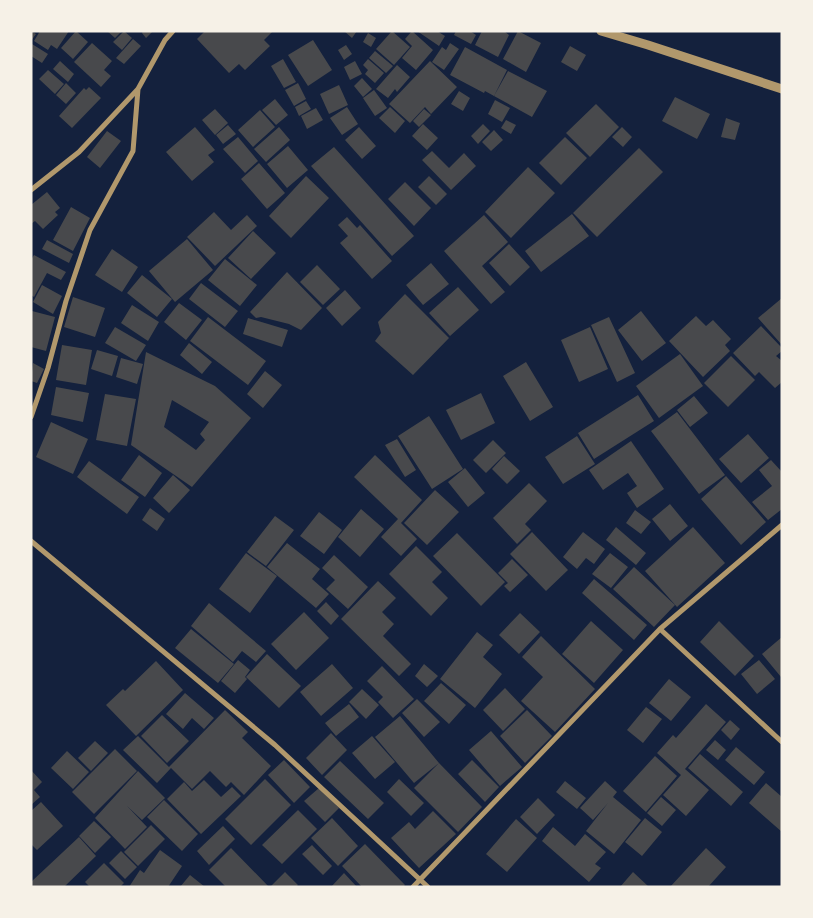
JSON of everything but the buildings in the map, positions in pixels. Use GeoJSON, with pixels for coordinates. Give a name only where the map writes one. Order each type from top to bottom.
{"type":"FeatureCollection","features":[{"type":"Feature","properties":{"kind":"street"},"geometry":{"type":"LineString","coordinates":[[31,190],[79,152],[138,89],[172,31]]}},
{"type":"Feature","properties":{"kind":"street"},"geometry":{"type":"LineString","coordinates":[[601,31],[782,89]]}},
{"type":"Feature","properties":{"kind":"street"},"geometry":{"type":"LineString","coordinates":[[31,417],[48,368],[66,301],[90,230],[133,151],[138,89]]}},
{"type":"Feature","properties":{"kind":"street"},"geometry":{"type":"LineString","coordinates":[[412,887],[660,629],[782,525]]}},
{"type":"Feature","properties":{"kind":"street"},"geometry":{"type":"LineString","coordinates":[[31,541],[275,744],[428,887]]}},
{"type":"Feature","properties":{"kind":"street"},"geometry":{"type":"LineString","coordinates":[[660,629],[782,742]]}}]}
